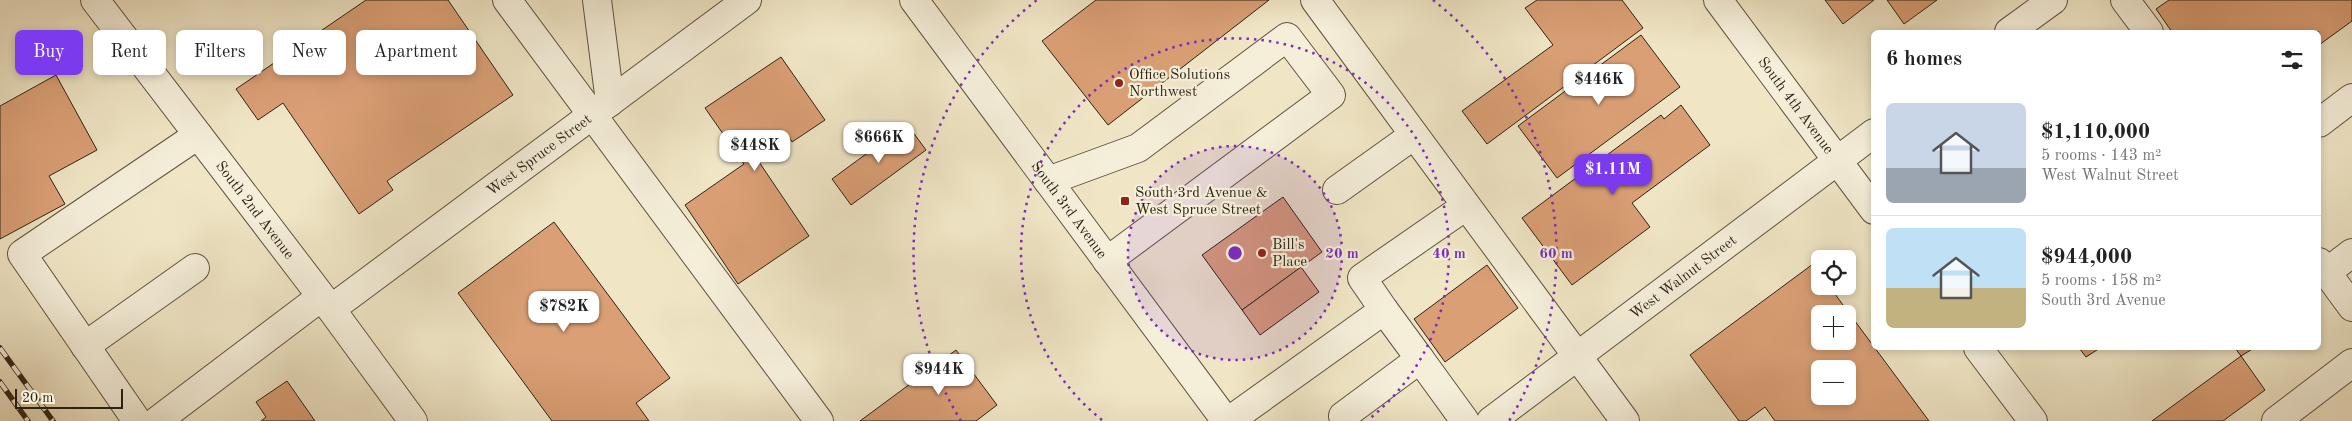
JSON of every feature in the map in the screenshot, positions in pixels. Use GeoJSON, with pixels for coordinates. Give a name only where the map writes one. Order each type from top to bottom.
{"type":"FeatureCollection","features":[{"type":"Feature","properties":{"kind":"street","name":"South 2nd Avenue"},"geometry":{"type":"LineString","coordinates":[[95,0],[326,303],[413,421]]}},
{"type":"Feature","properties":{"kind":"street"},"geometry":{"type":"LineString","coordinates":[[507,0],[601,108],[819,421]]}},
{"type":"Feature","properties":{"kind":"street"},"geometry":{"type":"LineString","coordinates":[[596,0],[601,108]]}},
{"type":"Feature","properties":{"kind":"street","name":"West Spruce Street"},"geometry":{"type":"LineString","coordinates":[[157,421],[601,108],[747,0]]}},
{"type":"Feature","properties":{"kind":"street","name":"South 3rd Avenue"},"geometry":{"type":"LineString","coordinates":[[914,0],[1227,421]]}},
{"type":"Feature","properties":{"kind":"street"},"geometry":{"type":"LineString","coordinates":[[1316,0],[1625,421]]}},
{"type":"Feature","properties":{"kind":"street","name":"South 4th Avenue"},"geometry":{"type":"LineString","coordinates":[[1718,0],[1871,206]]}},
{"type":"Feature","properties":{"kind":"street"},"geometry":{"type":"LineString","coordinates":[[2012,30],[2053,0]]}},
{"type":"Feature","properties":{"kind":"street"},"geometry":{"type":"LineString","coordinates":[[2125,0],[2148,30]]}},
{"type":"Feature","properties":{"kind":"street"},"geometry":{"type":"LineString","coordinates":[[1048,181],[1138,148],[1287,37],[1331,95],[1107,261]]}},
{"type":"Feature","properties":{"kind":"street"},"geometry":{"type":"LineString","coordinates":[[2321,121],[2352,98]]}},
{"type":"Feature","properties":{"kind":"street"},"geometry":{"type":"LineString","coordinates":[[137,421],[22,254],[198,135]]}},
{"type":"Feature","properties":{"kind":"street"},"geometry":{"type":"LineString","coordinates":[[1337,190],[1414,135]]}},
{"type":"Feature","properties":{"kind":"street","name":"West Walnut Street"},"geometry":{"type":"LineString","coordinates":[[1492,421],[1871,135]]}},
{"type":"Feature","properties":{"kind":"street"},"geometry":{"type":"LineString","coordinates":[[1465,421],[1362,278],[1466,206]]}},
{"type":"Feature","properties":{"kind":"street"},"geometry":{"type":"LineString","coordinates":[[2352,253],[2323,267],[2352,307]]}},
{"type":"Feature","properties":{"kind":"street"},"geometry":{"type":"LineString","coordinates":[[85,346],[195,268]]}},
{"type":"Feature","properties":{"kind":"street"},"geometry":{"type":"LineString","coordinates":[[1227,421],[1384,310]]}},
{"type":"Feature","properties":{"kind":"street"},"geometry":{"type":"LineString","coordinates":[[1980,350],[2033,421]]}},
{"type":"Feature","properties":{"kind":"street"},"geometry":{"type":"LineString","coordinates":[[1344,416],[1420,359]]}},
{"type":"Feature","properties":{"kind":"street"},"geometry":{"type":"LineString","coordinates":[[2287,418],[2352,363]]}},
{"type":"Feature","properties":{"kind":"building"},"geometry":{"type":"Polygon","coordinates":[[[366,0],[448,0],[469,30],[356,30],[356,75],[476,75],[476,41],[513,95],[387,181],[393,190],[359,214],[283,103],[258,120],[236,89],[256,75],[263,75],[263,71],[273,64],[273,75],[346,75],[346,30],[322,30],[366,0]]]}},
{"type":"Feature","properties":{"kind":"building","name":"Office Solutions Northwest"},"geometry":{"type":"Polygon","coordinates":[[[1096,0],[1269,0],[1108,125],[1042,41],[1096,0]]]}},
{"type":"Feature","properties":{"kind":"building"},"geometry":{"type":"Polygon","coordinates":[[[1537,0],[1622,0],[1643,28],[1487,144],[1462,111],[1553,45],[1525,8],[1537,0]]]}},
{"type":"Feature","properties":{"kind":"building"},"geometry":{"type":"Polygon","coordinates":[[[1825,0],[1874,0],[1843,24],[1825,0]]]}},
{"type":"Feature","properties":{"kind":"building"},"geometry":{"type":"Polygon","coordinates":[[[1887,0],[1937,0],[1904,24],[1887,0]]]}},
{"type":"Feature","properties":{"kind":"building"},"geometry":{"type":"Polygon","coordinates":[[[2169,0],[2352,0],[2352,21],[2321,44],[2321,30],[2171,30],[2156,9],[2169,0]]]}},
{"type":"Feature","properties":{"kind":"building"},"geometry":{"type":"Polygon","coordinates":[[[1641,35],[1680,87],[1557,178],[1518,126],[1641,35]]]}},
{"type":"Feature","properties":{"kind":"building"},"geometry":{"type":"Polygon","coordinates":[[[781,57],[825,120],[792,142],[787,134],[755,156],[809,236],[738,284],[685,205],[744,164],[705,108],[781,57]]]}},
{"type":"Feature","properties":{"kind":"building"},"geometry":{"type":"Polygon","coordinates":[[[56,75],[97,150],[49,176],[65,204],[0,239],[0,106],[56,75]]]}},
{"type":"Feature","properties":{"kind":"building"},"geometry":{"type":"Polygon","coordinates":[[[1681,105],[1710,145],[1632,203],[1650,227],[1572,285],[1522,218],[1661,115],[1664,119],[1681,105]]]}},
{"type":"Feature","properties":{"kind":"building"},"geometry":{"type":"Polygon","coordinates":[[[907,124],[926,150],[851,205],[832,179],[907,124]]]}},
{"type":"Feature","properties":{"kind":"building","name":"Bill's Place"},"geometry":{"type":"Polygon","coordinates":[[[1283,197],[1322,252],[1242,310],[1202,255],[1283,197]]]}},
{"type":"Feature","properties":{"kind":"building"},"geometry":{"type":"Polygon","coordinates":[[[554,222],[670,378],[636,403],[649,421],[552,421],[458,293],[554,222]]]}},
{"type":"Feature","properties":{"kind":"building"},"geometry":{"type":"Polygon","coordinates":[[[1487,265],[1518,308],[1445,362],[1414,319],[1487,265]]]}},
{"type":"Feature","properties":{"kind":"building"},"geometry":{"type":"Polygon","coordinates":[[[1811,265],[1811,295],[1836,295],[1843,305],[1811,305],[1811,350],[1856,350],[1856,322],[1871,343],[1871,350],[1876,350],[1929,421],[1775,421],[1765,407],[1746,421],[1739,421],[1690,355],[1811,265]]]}},
{"type":"Feature","properties":{"kind":"building"},"geometry":{"type":"Polygon","coordinates":[[[1301,267],[1319,292],[1260,335],[1242,310],[1301,267]]]}},
{"type":"Feature","properties":{"kind":"building"},"geometry":{"type":"Polygon","coordinates":[[[956,350],[997,405],[976,421],[860,421],[956,350]]]}},
{"type":"Feature","properties":{"kind":"building"},"geometry":{"type":"Polygon","coordinates":[[[2081,350],[2097,350],[2086,357],[2081,350]]]}},
{"type":"Feature","properties":{"kind":"building"},"geometry":{"type":"Polygon","coordinates":[[[2236,350],[2251,350],[2241,356],[2236,350]]]}},
{"type":"Feature","properties":{"kind":"building"},"geometry":{"type":"Polygon","coordinates":[[[2241,356],[2265,390],[2223,421],[2152,421],[2241,356]]]}},
{"type":"Feature","properties":{"kind":"building"},"geometry":{"type":"Polygon","coordinates":[[[287,381],[315,421],[261,421],[266,417],[256,402],[287,381]]]}},
{"type":"Feature","properties":{"kind":"railway"},"geometry":{"type":"LineString","coordinates":[[0,348],[53,421]]}},
{"type":"Feature","properties":{"kind":"railway"},"geometry":{"type":"LineString","coordinates":[[0,382],[28,421]]}},
{"type":"Feature","properties":{"kind":"place","name":"Office Solutions Northwest"},"geometry":{"type":"Point","coordinates":[1119,83]}},
{"type":"Feature","properties":{"kind":"place","name":"South 3rd Avenue & West Spruce Street"},"geometry":{"type":"Point","coordinates":[1125,201]}},
{"type":"Feature","properties":{"kind":"place","name":"Bill's Place"},"geometry":{"type":"Point","coordinates":[1262,253]}}]}
